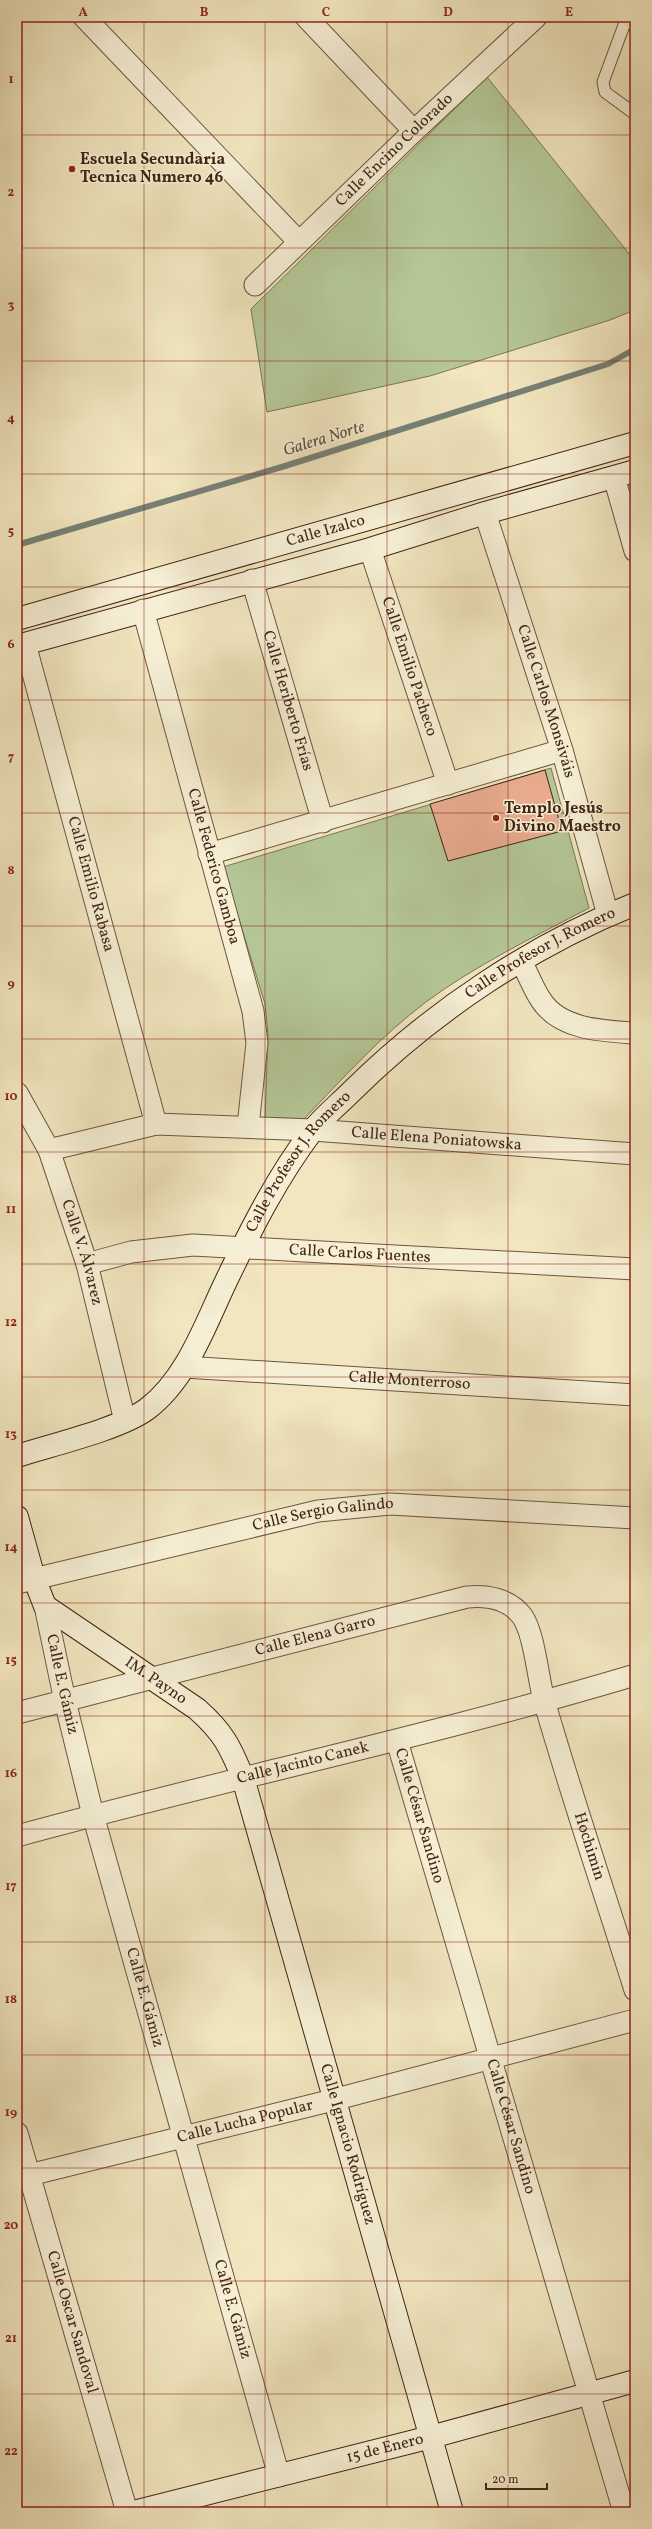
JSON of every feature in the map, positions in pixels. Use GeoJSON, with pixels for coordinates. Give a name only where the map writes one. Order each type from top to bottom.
{"type":"FeatureCollection","features":[{"type":"Feature","properties":{"kind":"main road"},"geometry":{"type":"LineString","coordinates":[[632,17],[635,20]]}},
{"type":"Feature","properties":{"kind":"main road","name":"Calle Izalco"},"geometry":{"type":"LineString","coordinates":[[17,619],[635,443]]}},
{"type":"Feature","properties":{"kind":"main road","name":"Calle Izalco"},"geometry":{"type":"LineString","coordinates":[[21,645],[252,580],[370,549],[485,513],[635,471]]}},
{"type":"Feature","properties":{"kind":"main road","name":"Calle Profesor J. Romero"},"geometry":{"type":"LineString","coordinates":[[17,1456],[125,1421],[146,1410],[164,1394],[184,1367],[242,1249],[273,1191],[313,1130],[386,1057],[448,1007],[521,961],[608,915],[635,904]]}},
{"type":"Feature","properties":{"kind":"main road","name":"Calle E. Gámiz"},"geometry":{"type":"LineString","coordinates":[[17,1517],[25,1581],[45,1606]]}},
{"type":"Feature","properties":{"kind":"main road","name":"IM. Payno"},"geometry":{"type":"LineString","coordinates":[[45,1606],[155,1678],[197,1709],[215,1725],[228,1742],[243,1778]]}},
{"type":"Feature","properties":{"kind":"main road","name":"Calle Ignacio Rodríguez"},"geometry":{"type":"LineString","coordinates":[[243,1778],[333,2100],[367,2208],[452,2512]]}},
{"type":"Feature","properties":{"kind":"main road","name":"15 de Enero"},"geometry":{"type":"LineString","coordinates":[[134,2512],[431,2437],[635,2381]]}},
{"type":"Feature","properties":{"kind":"street"},"geometry":{"type":"LineString","coordinates":[[84,17],[298,241]]}},
{"type":"Feature","properties":{"kind":"street"},"geometry":{"type":"LineString","coordinates":[[306,17],[414,131]]}},
{"type":"Feature","properties":{"kind":"street","name":"Calle Encino Colorado"},"geometry":{"type":"LineString","coordinates":[[255,285],[298,241],[536,17]]}},
{"type":"Feature","properties":{"kind":"street"},"geometry":{"type":"LineString","coordinates":[[614,477],[635,551]]}},
{"type":"Feature","properties":{"kind":"street","name":"Calle Carlos Monsiváis"},"geometry":{"type":"LineString","coordinates":[[485,513],[562,750],[608,915]]}},
{"type":"Feature","properties":{"kind":"street","name":"Calle Emilio Pacheco"},"geometry":{"type":"LineString","coordinates":[[370,549],[448,784]]}},
{"type":"Feature","properties":{"kind":"street","name":"Calle Heriberto Frías"},"geometry":{"type":"LineString","coordinates":[[252,580],[323,822]]}},
{"type":"Feature","properties":{"kind":"street","name":"Calle Federico Gamboa"},"geometry":{"type":"LineString","coordinates":[[143,610],[253,1011],[257,1043],[248,1126]]}},
{"type":"Feature","properties":{"kind":"street","name":"Calle Emilio Rabasa"},"geometry":{"type":"LineString","coordinates":[[21,645],[156,1124]]}},
{"type":"Feature","properties":{"kind":"street"},"geometry":{"type":"LineString","coordinates":[[209,854],[323,822],[562,750]]}},
{"type":"Feature","properties":{"kind":"street"},"geometry":{"type":"LineString","coordinates":[[521,961],[542,1002],[558,1016],[571,1023],[597,1030],[635,1033]]}},
{"type":"Feature","properties":{"kind":"street","name":"Calle V. Álvarez"},"geometry":{"type":"LineString","coordinates":[[17,1093],[49,1150],[87,1264],[125,1421]]}},
{"type":"Feature","properties":{"kind":"street","name":"Calle Elena Poniatowska"},"geometry":{"type":"LineString","coordinates":[[49,1150],[156,1124],[248,1126],[313,1130],[635,1154]]}},
{"type":"Feature","properties":{"kind":"street","name":"Calle Carlos Fuentes"},"geometry":{"type":"LineString","coordinates":[[87,1264],[131,1252],[161,1247],[193,1245],[242,1249],[635,1269]]}},
{"type":"Feature","properties":{"kind":"street","name":"Calle Monterroso"},"geometry":{"type":"LineString","coordinates":[[184,1367],[635,1395]]}},
{"type":"Feature","properties":{"kind":"street","name":"Calle Sergio Galindo"},"geometry":{"type":"LineString","coordinates":[[25,1581],[318,1511],[356,1506],[390,1504],[635,1518]]}},
{"type":"Feature","properties":{"kind":"street","name":"Calle Elena Garro"},"geometry":{"type":"LineString","coordinates":[[17,1713],[467,1597],[488,1596],[510,1605],[526,1623],[544,1702]]}},
{"type":"Feature","properties":{"kind":"street","name":"Calle E. Gámiz"},"geometry":{"type":"LineString","coordinates":[[45,1606],[65,1701],[93,1815],[278,2476]]}},
{"type":"Feature","properties":{"kind":"street","name":"Calle Jacinto Canek"},"geometry":{"type":"LineString","coordinates":[[17,1836],[93,1815],[397,1741],[544,1702],[635,1675]]}},
{"type":"Feature","properties":{"kind":"street","name":"Hochimin"},"geometry":{"type":"LineString","coordinates":[[544,1702],[635,1990]]}},
{"type":"Feature","properties":{"kind":"street","name":"Calle César Sandino"},"geometry":{"type":"LineString","coordinates":[[397,1741],[624,2512]]}},
{"type":"Feature","properties":{"kind":"street","name":"Calle Lucha Popular"},"geometry":{"type":"LineString","coordinates":[[23,2176],[333,2100],[635,2020]]}},
{"type":"Feature","properties":{"kind":"street","name":"Calle Oscar Sandoval"},"geometry":{"type":"LineString","coordinates":[[17,2133],[23,2176],[127,2512]]}},
{"type":"Feature","properties":{"kind":"lane"},"geometry":{"type":"LineString","coordinates":[[627,17],[603,82],[605,92],[635,114]]}},
{"type":"Feature","properties":{"kind":"green space"},"geometry":{"type":"Polygon","coordinates":[[[487,77],[635,261],[635,310],[610,320],[430,376],[267,412],[251,309],[487,77]]]}},
{"type":"Feature","properties":{"kind":"green space"},"geometry":{"type":"Polygon","coordinates":[[[551,768],[589,908],[485,964],[426,1002],[378,1043],[304,1119],[265,1118],[268,1034],[265,1004],[223,867],[551,768]]]}},
{"type":"Feature","properties":{"kind":"building","name":"Templo Jesús Divino Maestro"},"geometry":{"type":"Polygon","coordinates":[[[545,770],[562,831],[448,861],[430,804],[545,770]]]}},
{"type":"Feature","properties":{"kind":"waterway","name":"Galera Norte"},"geometry":{"type":"LineString","coordinates":[[17,545],[285,466],[608,364],[635,349]]}},
{"type":"Feature","properties":{"kind":"place","name":"Escuela Secundaria Tecnica Numero 46"},"geometry":{"type":"Point","coordinates":[72,169]}},
{"type":"Feature","properties":{"kind":"place","name":"Templo Jesús Divino Maestro"},"geometry":{"type":"Point","coordinates":[496,818]}}]}
